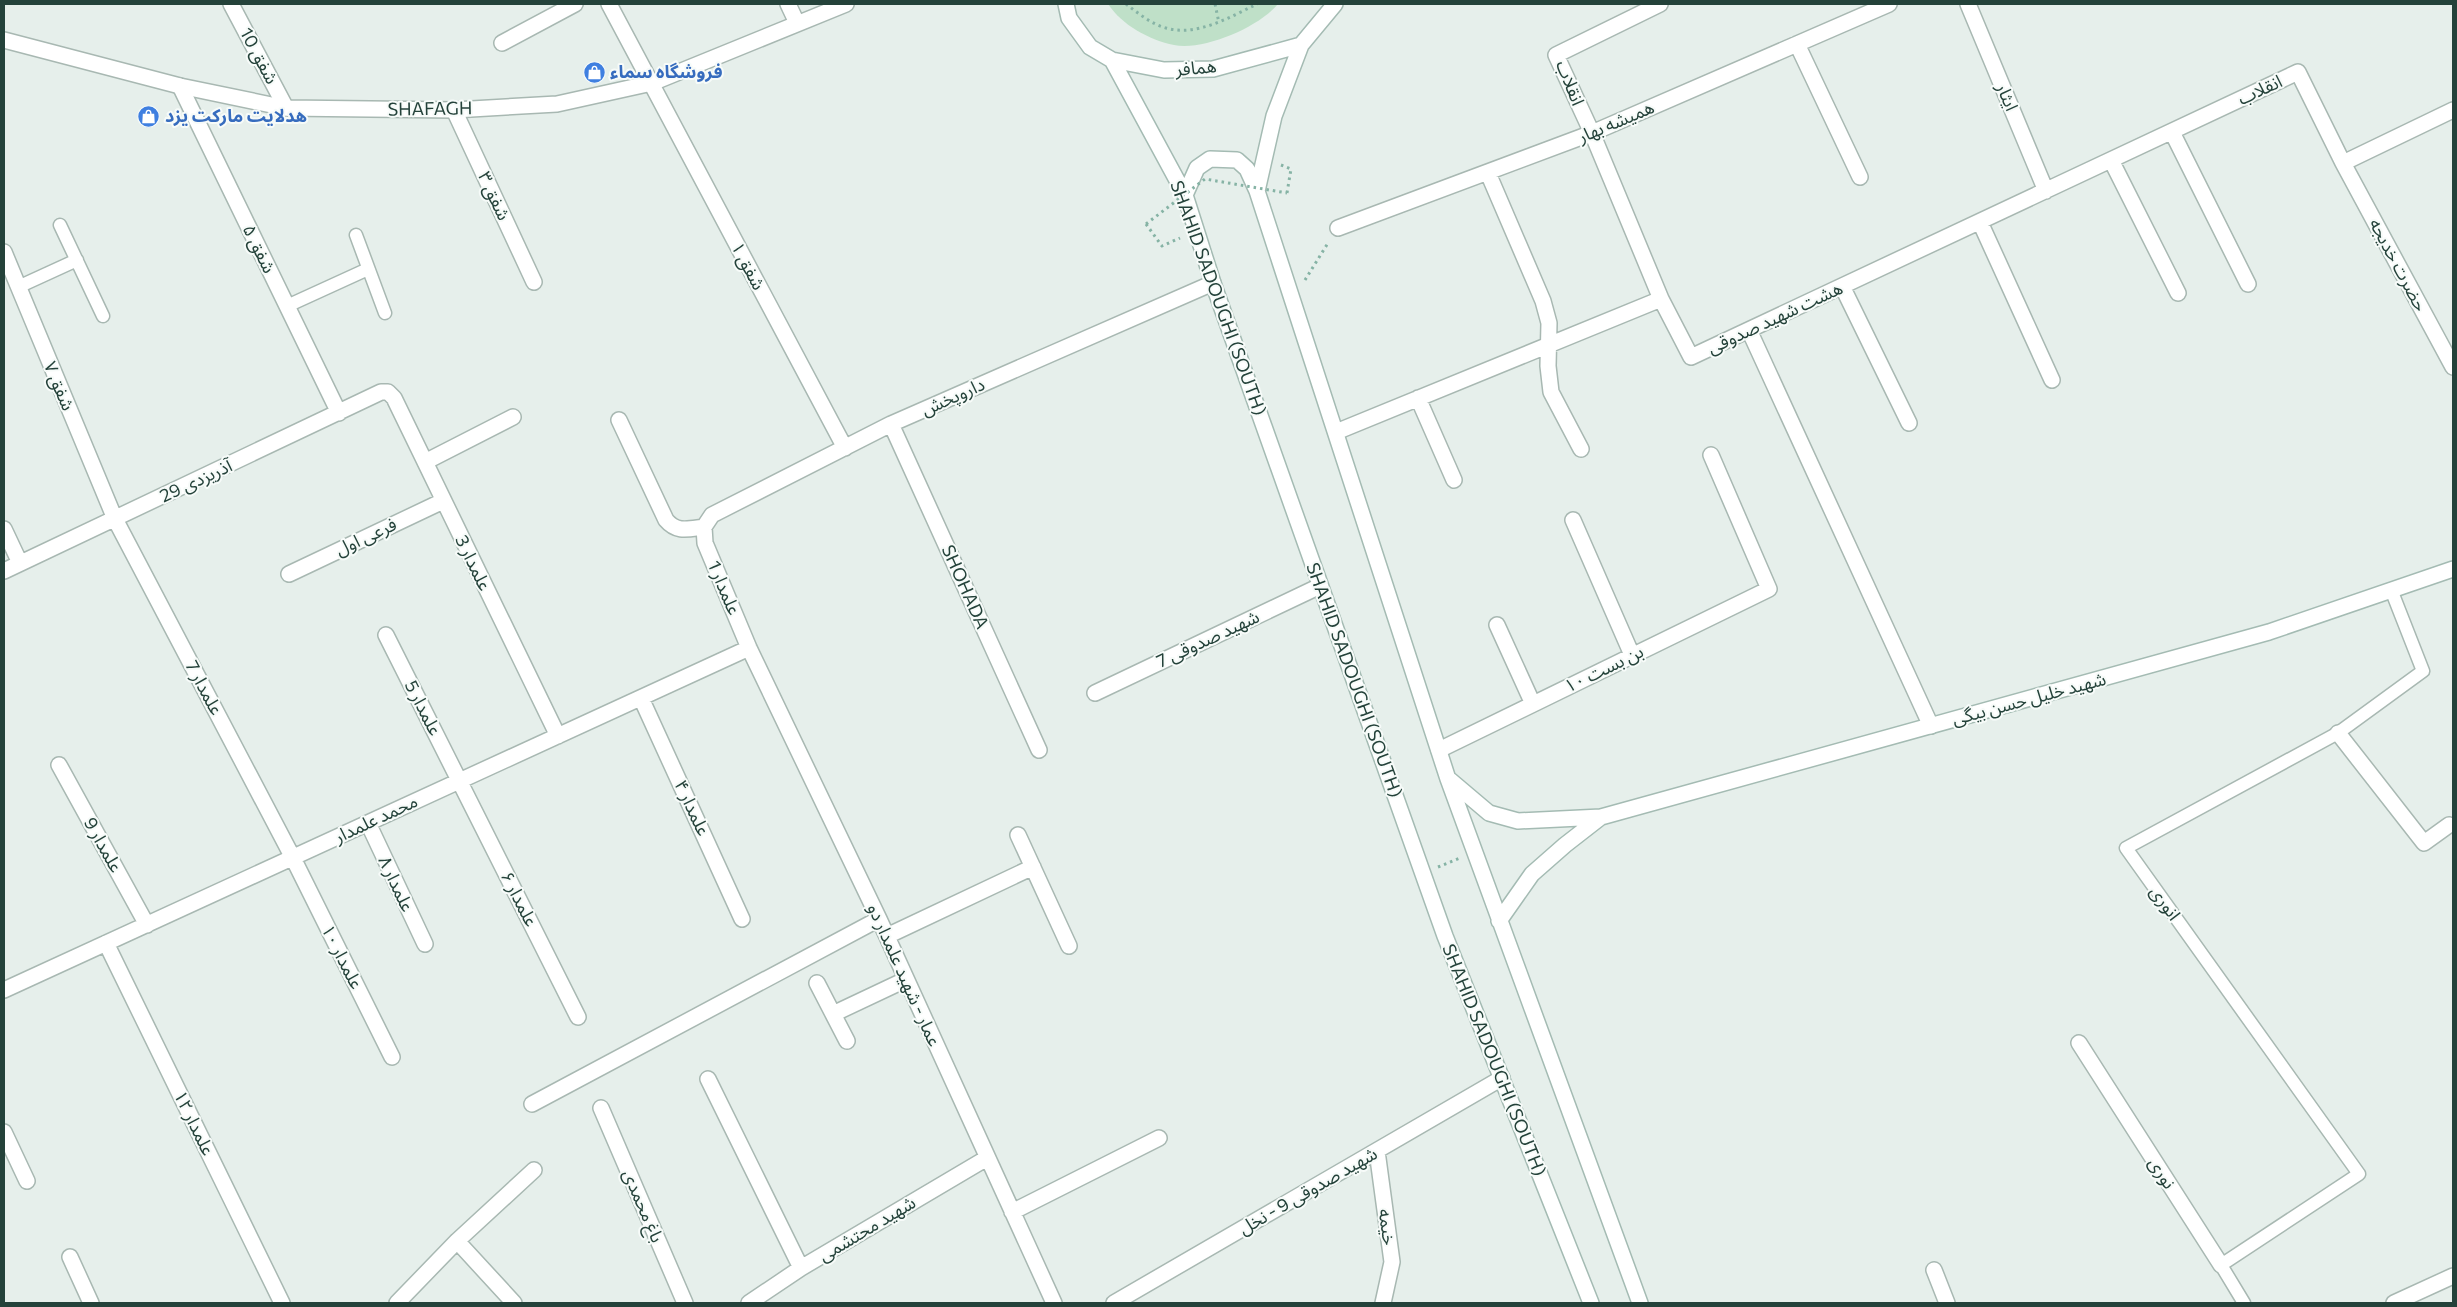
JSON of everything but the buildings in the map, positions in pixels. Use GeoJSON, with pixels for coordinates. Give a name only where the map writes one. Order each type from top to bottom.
{"type":"FeatureCollection","features":[{"type":"Feature","properties":{"kind":"street","name":"شفق 10"},"geometry":{"type":"LineString","coordinates":[[231,4],[286,108]]}},
{"type":"Feature","properties":{"kind":"street"},"geometry":{"type":"LineString","coordinates":[[502,43],[575,4]]}},
{"type":"Feature","properties":{"kind":"street","name":"شفق ۱"},"geometry":{"type":"LineString","coordinates":[[609,4],[845,448]]}},
{"type":"Feature","properties":{"kind":"street"},"geometry":{"type":"LineString","coordinates":[[788,4],[797,24]]}},
{"type":"Feature","properties":{"kind":"street","name":"SHAFAGH"},"geometry":{"type":"LineString","coordinates":[[4,40],[180,86],[286,108],[454,110],[557,104],[652,83],[846,4]]}},
{"type":"Feature","properties":{"kind":"street","name":"همافر"},"geometry":{"type":"LineString","coordinates":[[1066,4],[1068,18],[1090,47],[1112,60],[1164,70],[1213,69],[1301,44]]}},
{"type":"Feature","properties":{"kind":"street"},"geometry":{"type":"LineString","coordinates":[[1257,191],[1274,116],[1301,44],[1335,4]]}},
{"type":"Feature","properties":{"kind":"street","name":"انقلاب"},"geometry":{"type":"LineString","coordinates":[[1660,4],[1556,55],[1592,133],[1661,299]]}},
{"type":"Feature","properties":{"kind":"street","name":"همیشه بهار"},"geometry":{"type":"LineString","coordinates":[[1338,228],[1592,133],[1889,4]]}},
{"type":"Feature","properties":{"kind":"street","name":"ایثار"},"geometry":{"type":"LineString","coordinates":[[1968,4],[2046,190]]}},
{"type":"Feature","properties":{"kind":"street"},"geometry":{"type":"LineString","coordinates":[[1797,44],[1860,177]]}},
{"type":"Feature","properties":{"kind":"street","name":"SHAHID SADOUGHI (SOUTH)"},"geometry":{"type":"LineString","coordinates":[[1112,60],[1186,195],[1213,284],[1422,873],[1591,1303]]}},
{"type":"Feature","properties":{"kind":"street","name":"انقلاب"},"geometry":{"type":"LineString","coordinates":[[2046,190],[2298,72],[2344,163]]}},
{"type":"Feature","properties":{"kind":"street","name":"شفق ۵"},"geometry":{"type":"LineString","coordinates":[[180,86],[338,413]]}},
{"type":"Feature","properties":{"kind":"street","name":"شفق ۳"},"geometry":{"type":"LineString","coordinates":[[454,110],[534,282]]}},
{"type":"Feature","properties":{"kind":"street"},"geometry":{"type":"LineString","coordinates":[[2344,163],[2453,110]]}},
{"type":"Feature","properties":{"kind":"street"},"geometry":{"type":"LineString","coordinates":[[2172,132],[2248,284]]}},
{"type":"Feature","properties":{"kind":"street"},"geometry":{"type":"LineString","coordinates":[[1186,195],[1197,168],[1210,159],[1237,160],[1247,169],[1257,191],[1448,779],[1640,1303]]}},
{"type":"Feature","properties":{"kind":"street"},"geometry":{"type":"LineString","coordinates":[[2112,160],[2178,293]]}},
{"type":"Feature","properties":{"kind":"street","name":"حضرت خدیجه"},"geometry":{"type":"LineString","coordinates":[[2344,163],[2453,367]]}},
{"type":"Feature","properties":{"kind":"street"},"geometry":{"type":"LineString","coordinates":[[1488,173],[1543,301],[1549,323],[1548,366],[1551,392],[1581,449]]}},
{"type":"Feature","properties":{"kind":"street","name":"هشت شهید صدوقی"},"geometry":{"type":"LineString","coordinates":[[1661,299],[1691,358],[2046,190]]}},
{"type":"Feature","properties":{"kind":"street"},"geometry":{"type":"LineString","coordinates":[[1980,222],[2052,380]]}},
{"type":"Feature","properties":{"kind":"street","name":"شفق ۷"},"geometry":{"type":"LineString","coordinates":[[4,252],[115,519]]}},
{"type":"Feature","properties":{"kind":"street","name":"داروپخش"},"geometry":{"type":"LineString","coordinates":[[704,527],[712,514],[892,424],[1213,284]]}},
{"type":"Feature","properties":{"kind":"street"},"geometry":{"type":"LineString","coordinates":[[1842,286],[1909,423]]}},
{"type":"Feature","properties":{"kind":"street"},"geometry":{"type":"LineString","coordinates":[[1336,432],[1661,299]]}},
{"type":"Feature","properties":{"kind":"street"},"geometry":{"type":"LineString","coordinates":[[1748,330],[1931,726]]}},
{"type":"Feature","properties":{"kind":"street","name":"آذریزدی 29"},"geometry":{"type":"LineString","coordinates":[[4,571],[381,392],[388,392]]}},
{"type":"Feature","properties":{"kind":"street","name":"علمدار 3"},"geometry":{"type":"LineString","coordinates":[[388,392],[394,398],[558,736]]}},
{"type":"Feature","properties":{"kind":"street"},"geometry":{"type":"LineString","coordinates":[[1418,398],[1454,480]]}},
{"type":"Feature","properties":{"kind":"street"},"geometry":{"type":"LineString","coordinates":[[425,462],[513,417]]}},
{"type":"Feature","properties":{"kind":"street"},"geometry":{"type":"LineString","coordinates":[[619,420],[666,520],[671,526],[680,530],[704,527]]}},
{"type":"Feature","properties":{"kind":"street","name":"SHOHADA"},"geometry":{"type":"LineString","coordinates":[[892,424],[1039,750]]}},
{"type":"Feature","properties":{"kind":"street","name":"بن بست ۱۰"},"geometry":{"type":"LineString","coordinates":[[1439,750],[1769,589],[1711,455]]}},
{"type":"Feature","properties":{"kind":"street","name":"فرعی اول"},"geometry":{"type":"LineString","coordinates":[[289,574],[443,500]]}},
{"type":"Feature","properties":{"kind":"street","name":"علمدار 7"},"geometry":{"type":"LineString","coordinates":[[115,519],[293,858]]}},
{"type":"Feature","properties":{"kind":"street"},"geometry":{"type":"LineString","coordinates":[[1573,520],[1632,655]]}},
{"type":"Feature","properties":{"kind":"street","name":"علمدار 1"},"geometry":{"type":"LineString","coordinates":[[704,527],[705,543],[749,648]]}},
{"type":"Feature","properties":{"kind":"street"},"geometry":{"type":"LineString","coordinates":[[4,529],[20,563]]}},
{"type":"Feature","properties":{"kind":"street","name":"شهید خلیل حسن بیگی"},"geometry":{"type":"LineString","coordinates":[[1601,817],[2269,632],[2392,592],[2453,569]]}},
{"type":"Feature","properties":{"kind":"street","name":"شهید صدوقی 7"},"geometry":{"type":"LineString","coordinates":[[1095,693],[1320,586]]}},
{"type":"Feature","properties":{"kind":"street"},"geometry":{"type":"LineString","coordinates":[[1497,625],[1533,704]]}},
{"type":"Feature","properties":{"kind":"street","name":"علمدار 5"},"geometry":{"type":"LineString","coordinates":[[386,635],[460,780]]}},
{"type":"Feature","properties":{"kind":"street","name":"محمد علمدار"},"geometry":{"type":"LineString","coordinates":[[4,990],[749,648]]}},
{"type":"Feature","properties":{"kind":"street","name":"عمار - شهید علمدار دو"},"geometry":{"type":"LineString","coordinates":[[749,648],[880,918],[905,980],[1054,1303]]}},
{"type":"Feature","properties":{"kind":"street","name":"علمدار ۴"},"geometry":{"type":"LineString","coordinates":[[641,698],[742,919]]}},
{"type":"Feature","properties":{"kind":"street"},"geometry":{"type":"LineString","coordinates":[[2338,733],[2424,843],[2449,825]]}},
{"type":"Feature","properties":{"kind":"street","name":"علمدار 9"},"geometry":{"type":"LineString","coordinates":[[59,765],[147,924]]}},
{"type":"Feature","properties":{"kind":"street"},"geometry":{"type":"LineString","coordinates":[[1448,779],[1489,813],[1518,821],[1601,817]]}},
{"type":"Feature","properties":{"kind":"street","name":"علمدار ۶"},"geometry":{"type":"LineString","coordinates":[[460,780],[578,1017]]}},
{"type":"Feature","properties":{"kind":"street"},"geometry":{"type":"LineString","coordinates":[[1499,921],[1532,874],[1601,817]]}},
{"type":"Feature","properties":{"kind":"street","name":"علمدار ۸"},"geometry":{"type":"LineString","coordinates":[[368,823],[425,944]]}},
{"type":"Feature","properties":{"kind":"street"},"geometry":{"type":"LineString","coordinates":[[1018,835],[1069,946]]}},
{"type":"Feature","properties":{"kind":"street","name":"علمدار ۱۰"},"geometry":{"type":"LineString","coordinates":[[293,858],[392,1057]]}},
{"type":"Feature","properties":{"kind":"street"},"geometry":{"type":"LineString","coordinates":[[887,936],[1033,867]]}},
{"type":"Feature","properties":{"kind":"street"},"geometry":{"type":"LineString","coordinates":[[532,1104],[880,918]]}},
{"type":"Feature","properties":{"kind":"street","name":"علمدار ۱۲"},"geometry":{"type":"LineString","coordinates":[[106,943],[282,1303]]}},
{"type":"Feature","properties":{"kind":"street"},"geometry":{"type":"LineString","coordinates":[[833,1014],[905,980]]}},
{"type":"Feature","properties":{"kind":"street"},"geometry":{"type":"LineString","coordinates":[[817,984],[847,1041]]}},
{"type":"Feature","properties":{"kind":"street","name":"نوری"},"geometry":{"type":"LineString","coordinates":[[2079,1043],[2221,1265]]}},
{"type":"Feature","properties":{"kind":"street","name":"شهید صدوقی 9 - نخل"},"geometry":{"type":"LineString","coordinates":[[1114,1303],[1502,1078]]}},
{"type":"Feature","properties":{"kind":"street"},"geometry":{"type":"LineString","coordinates":[[708,1079],[801,1268]]}},
{"type":"Feature","properties":{"kind":"street","name":"باغ محمدی"},"geometry":{"type":"LineString","coordinates":[[601,1108],[685,1303]]}},
{"type":"Feature","properties":{"kind":"street"},"geometry":{"type":"LineString","coordinates":[[4,1132],[27,1181]]}},
{"type":"Feature","properties":{"kind":"street"},"geometry":{"type":"LineString","coordinates":[[1012,1212],[1159,1138]]}},
{"type":"Feature","properties":{"kind":"street","name":"خیمه"},"geometry":{"type":"LineString","coordinates":[[1377,1151],[1392,1262],[1383,1303]]}},
{"type":"Feature","properties":{"kind":"street","name":"شهید محتشمی"},"geometry":{"type":"LineString","coordinates":[[749,1303],[801,1268],[987,1158]]}},
{"type":"Feature","properties":{"kind":"street"},"geometry":{"type":"LineString","coordinates":[[397,1303],[457,1241],[534,1170]]}},
{"type":"Feature","properties":{"kind":"street"},"geometry":{"type":"LineString","coordinates":[[457,1241],[514,1303]]}},
{"type":"Feature","properties":{"kind":"street"},"geometry":{"type":"LineString","coordinates":[[70,1256],[91,1303]]}},
{"type":"Feature","properties":{"kind":"street"},"geometry":{"type":"LineString","coordinates":[[1934,1270],[1947,1303]]}},
{"type":"Feature","properties":{"kind":"street"},"geometry":{"type":"LineString","coordinates":[[2394,1303],[2453,1276]]}},
{"type":"Feature","properties":{"kind":"lane"},"geometry":{"type":"LineString","coordinates":[[60,225],[104,316]]}},
{"type":"Feature","properties":{"kind":"lane"},"geometry":{"type":"LineString","coordinates":[[356,235],[384,313]]}},
{"type":"Feature","properties":{"kind":"lane"},"geometry":{"type":"LineString","coordinates":[[18,287],[77,260]]}},
{"type":"Feature","properties":{"kind":"lane"},"geometry":{"type":"LineString","coordinates":[[287,306],[368,269]]}},
{"type":"Feature","properties":{"kind":"lane","name":"انوری"},"geometry":{"type":"LineString","coordinates":[[2221,1265],[2359,1174],[2126,848],[2338,733],[2423,671],[2392,592]]}},
{"type":"Feature","properties":{"kind":"lane","name":"نوری"},"geometry":{"type":"LineString","coordinates":[[2221,1265],[2244,1303]]}},
{"type":"Feature","properties":{"kind":"path"},"geometry":{"type":"LineString","coordinates":[[1126,4],[1144,18],[1166,29],[1197,29],[1219,23],[1257,4]]}},
{"type":"Feature","properties":{"kind":"path"},"geometry":{"type":"LineString","coordinates":[[1215,4],[1219,23]]}},
{"type":"Feature","properties":{"kind":"path"},"geometry":{"type":"LineString","coordinates":[[1162,246],[1146,224],[1206,179],[1287,193],[1291,169]]}},
{"type":"Feature","properties":{"kind":"path"},"geometry":{"type":"LineString","coordinates":[[1287,285],[1305,280],[1338,228]]}},
{"type":"Feature","properties":{"kind":"path"},"geometry":{"type":"LineString","coordinates":[[1422,873],[1475,852]]}},
{"type":"Feature","properties":{"kind":"green space"},"geometry":{"type":"Polygon","coordinates":[[[1108,4],[1278,4],[1269,13],[1245,29],[1215,41],[1186,46],[1165,43],[1146,35],[1128,25],[1108,4]]]}},
{"type":"Feature","properties":{"kind":"place","name":"فروشگاه سماء"},"geometry":{"type":"Point","coordinates":[594,72]}},
{"type":"Feature","properties":{"kind":"place","name":"هدلایت مارکت یزد"},"geometry":{"type":"Point","coordinates":[149,116]}}]}
